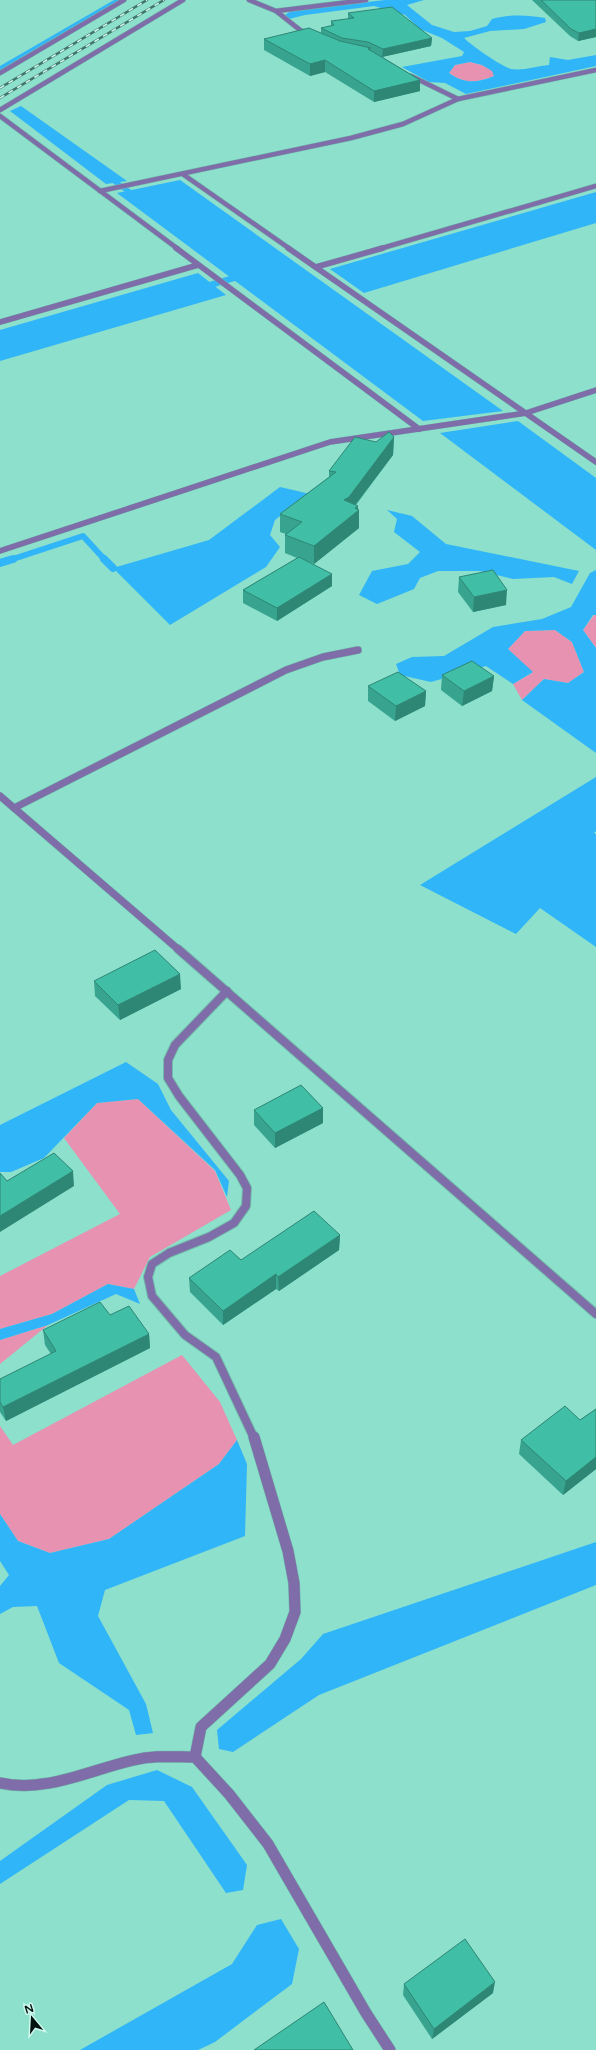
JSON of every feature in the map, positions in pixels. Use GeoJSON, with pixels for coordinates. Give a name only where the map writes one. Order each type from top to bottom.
{"type":"FeatureCollection","features":[{"type":"Feature","properties":{"kind":"street"},"geometry":{"type":"LineString","coordinates":[[0,73],[124,0]]}},
{"type":"Feature","properties":{"kind":"street"},"geometry":{"type":"LineString","coordinates":[[0,110],[183,0]]}},
{"type":"Feature","properties":{"kind":"street"},"geometry":{"type":"LineString","coordinates":[[249,0],[276,11],[279,15],[300,30],[314,37]]}},
{"type":"Feature","properties":{"kind":"street"},"geometry":{"type":"LineString","coordinates":[[276,11],[366,0]]}},
{"type":"Feature","properties":{"kind":"street"},"geometry":{"type":"LineString","coordinates":[[100,191],[184,175],[351,138],[403,124],[458,99],[596,70]]}},
{"type":"Feature","properties":{"kind":"street"},"geometry":{"type":"LineString","coordinates":[[409,74],[458,99]]}},
{"type":"Feature","properties":{"kind":"street"},"geometry":{"type":"LineString","coordinates":[[0,116],[419,429]]}},
{"type":"Feature","properties":{"kind":"street"},"geometry":{"type":"LineString","coordinates":[[184,175],[596,462]]}},
{"type":"Feature","properties":{"kind":"street"},"geometry":{"type":"LineString","coordinates":[[316,267],[596,186]]}},
{"type":"Feature","properties":{"kind":"street"},"geometry":{"type":"LineString","coordinates":[[0,322],[198,265]]}},
{"type":"Feature","properties":{"kind":"street"},"geometry":{"type":"LineString","coordinates":[[0,551],[330,442],[526,413],[596,390]]}},
{"type":"Feature","properties":{"kind":"street"},"geometry":{"type":"LineString","coordinates":[[14,808],[286,670],[323,657],[358,650]]}},
{"type":"Feature","properties":{"kind":"street"},"geometry":{"type":"LineString","coordinates":[[0,796],[227,991],[596,1314]]}},
{"type":"Feature","properties":{"kind":"street"},"geometry":{"type":"LineString","coordinates":[[196,1756],[201,1727],[270,1664],[285,1639],[295,1612],[294,1583],[288,1551],[255,1440],[216,1358],[185,1335],[152,1296],[148,1277],[152,1264],[169,1253],[209,1237],[234,1223],[246,1206],[247,1188],[240,1175],[179,1096],[168,1078],[168,1060],[175,1045],[227,991]]}},
{"type":"Feature","properties":{"kind":"street"},"geometry":{"type":"LineString","coordinates":[[0,1783],[10,1786],[35,1788],[152,1757],[196,1756],[230,1794],[268,1844],[366,2013],[390,2050]]}},
{"type":"Feature","properties":{"kind":"shaded area"},"geometry":{"type":"Polygon","coordinates":[[[470,62],[482,65],[493,71],[494,76],[482,80],[465,81],[449,73],[455,65],[470,62]]]}},
{"type":"Feature","properties":{"kind":"shaded area"},"geometry":{"type":"Polygon","coordinates":[[[594,615],[596,615],[596,648],[583,630],[594,615]]]}},
{"type":"Feature","properties":{"kind":"shaded area"},"geometry":{"type":"Polygon","coordinates":[[[555,630],[572,642],[584,672],[568,683],[544,679],[522,700],[513,684],[532,673],[508,649],[525,631],[555,630]]]}},
{"type":"Feature","properties":{"kind":"shaded area"},"geometry":{"type":"Polygon","coordinates":[[[138,1099],[215,1171],[231,1210],[150,1257],[134,1289],[108,1284],[52,1314],[0,1329],[0,1276],[120,1214],[64,1138],[97,1103],[138,1099]]]}},
{"type":"Feature","properties":{"kind":"shaded area"},"geometry":{"type":"Polygon","coordinates":[[[48,1325],[0,1364],[0,1340],[48,1325]]]}},
{"type":"Feature","properties":{"kind":"shaded area"},"geometry":{"type":"Polygon","coordinates":[[[182,1355],[220,1402],[237,1440],[219,1464],[109,1539],[50,1553],[18,1541],[0,1514],[0,1426],[13,1445],[182,1355]]]}},
{"type":"Feature","properties":{"kind":"water"},"geometry":{"type":"Polygon","coordinates":[[[385,0],[424,0],[407,5],[432,25],[454,32],[470,31],[487,26],[492,19],[505,16],[545,18],[546,22],[524,29],[490,31],[464,38],[473,46],[511,69],[525,69],[549,65],[550,57],[568,60],[596,55],[596,66],[466,94],[445,83],[429,82],[402,67],[462,56],[464,52],[442,38],[420,29],[405,15],[374,6],[305,15],[289,19],[285,15],[291,11],[385,0]],[[470,62],[455,65],[449,73],[466,81],[477,81],[494,76],[492,71],[482,65],[470,62]]]}},
{"type":"Feature","properties":{"kind":"water"},"geometry":{"type":"Polygon","coordinates":[[[21,106],[127,181],[106,184],[10,111],[21,106]]]}},
{"type":"Feature","properties":{"kind":"water"},"geometry":{"type":"Polygon","coordinates":[[[180,180],[503,411],[423,421],[117,193],[180,180]]]}},
{"type":"Feature","properties":{"kind":"water"},"geometry":{"type":"Polygon","coordinates":[[[596,192],[596,223],[364,293],[330,269],[596,192]]]}},
{"type":"Feature","properties":{"kind":"water"},"geometry":{"type":"Polygon","coordinates":[[[198,273],[226,295],[0,361],[0,330],[198,273]]]}},
{"type":"Feature","properties":{"kind":"water"},"geometry":{"type":"Polygon","coordinates":[[[518,421],[596,478],[596,550],[440,433],[518,421]]]}},
{"type":"Feature","properties":{"kind":"water"},"geometry":{"type":"Polygon","coordinates":[[[280,487],[358,505],[302,499],[275,520],[270,535],[280,547],[266,567],[170,625],[113,568],[209,540],[280,487]]]}},
{"type":"Feature","properties":{"kind":"water"},"geometry":{"type":"Polygon","coordinates":[[[387,510],[412,516],[446,544],[579,571],[572,584],[554,577],[513,579],[480,571],[438,571],[420,578],[414,589],[377,604],[359,595],[372,571],[408,564],[420,552],[394,532],[397,519],[387,510]]]}},
{"type":"Feature","properties":{"kind":"water"},"geometry":{"type":"Polygon","coordinates":[[[596,570],[596,615],[593,615],[583,630],[596,648],[596,753],[522,700],[544,679],[568,683],[584,672],[572,642],[555,630],[525,631],[508,649],[533,672],[513,684],[486,666],[431,682],[400,675],[396,664],[412,657],[444,656],[493,627],[542,619],[571,607],[590,573],[596,570]]]}},
{"type":"Feature","properties":{"kind":"water"},"geometry":{"type":"Polygon","coordinates":[[[596,777],[596,831],[594,833],[596,834],[596,947],[540,908],[516,934],[420,885],[596,777]]]}},
{"type":"Feature","properties":{"kind":"water"},"geometry":{"type":"Polygon","coordinates":[[[126,1062],[158,1084],[171,1110],[229,1181],[227,1197],[215,1170],[138,1099],[97,1103],[44,1158],[11,1172],[0,1172],[0,1125],[126,1062]]]}},
{"type":"Feature","properties":{"kind":"water"},"geometry":{"type":"Polygon","coordinates":[[[108,1284],[134,1289],[140,1304],[116,1294],[48,1325],[0,1340],[0,1329],[52,1314],[108,1284]]]}},
{"type":"Feature","properties":{"kind":"water"},"geometry":{"type":"Polygon","coordinates":[[[237,1440],[247,1464],[245,1536],[105,1590],[98,1616],[146,1704],[153,1733],[136,1735],[129,1710],[59,1663],[37,1606],[13,1607],[0,1614],[0,1586],[9,1575],[0,1561],[0,1514],[18,1541],[50,1553],[109,1539],[219,1464],[237,1440]]]}},
{"type":"Feature","properties":{"kind":"water"},"geometry":{"type":"Polygon","coordinates":[[[596,1542],[596,1585],[319,1695],[233,1752],[219,1749],[217,1730],[301,1659],[323,1634],[596,1542]]]}},
{"type":"Feature","properties":{"kind":"water"},"geometry":{"type":"Polygon","coordinates":[[[157,1770],[192,1787],[247,1865],[243,1890],[226,1893],[164,1801],[129,1800],[0,1884],[0,1861],[107,1785],[157,1770]]]}},
{"type":"Feature","properties":{"kind":"water"},"geometry":{"type":"Polygon","coordinates":[[[281,1919],[299,1949],[292,1984],[215,2042],[198,2050],[80,2050],[232,1964],[257,1925],[281,1919]]]}},
{"type":"Feature","properties":{"kind":"building"},"geometry":{"type":"Polygon","coordinates":[[[541,0],[596,0],[596,29],[579,33],[571,29],[541,0]]]}},
{"type":"Feature","properties":{"kind":"building"},"geometry":{"type":"Polygon","coordinates":[[[392,7],[432,38],[383,49],[368,42],[342,38],[321,28],[334,25],[331,21],[354,18],[348,13],[392,7]]]}},
{"type":"Feature","properties":{"kind":"building"},"geometry":{"type":"Polygon","coordinates":[[[309,28],[340,41],[371,48],[368,49],[420,80],[374,91],[325,60],[310,64],[264,39],[309,28]]]}},
{"type":"Feature","properties":{"kind":"building"},"geometry":{"type":"Polygon","coordinates":[[[389,432],[394,437],[349,497],[344,500],[358,506],[355,508],[359,510],[314,546],[285,535],[302,522],[280,514],[336,472],[329,471],[355,437],[376,442],[389,432]]]}},
{"type":"Feature","properties":{"kind":"building"},"geometry":{"type":"Polygon","coordinates":[[[299,557],[332,574],[277,608],[243,590],[299,557]]]}},
{"type":"Feature","properties":{"kind":"building"},"geometry":{"type":"Polygon","coordinates":[[[493,570],[507,590],[474,597],[459,577],[493,570]]]}},
{"type":"Feature","properties":{"kind":"building"},"geometry":{"type":"Polygon","coordinates":[[[472,661],[494,676],[464,691],[442,675],[472,661]]]}},
{"type":"Feature","properties":{"kind":"building"},"geometry":{"type":"Polygon","coordinates":[[[398,672],[426,691],[396,706],[368,686],[398,672]]]}},
{"type":"Feature","properties":{"kind":"building"},"geometry":{"type":"Polygon","coordinates":[[[155,950],[180,974],[118,1005],[94,981],[155,950]]]}},
{"type":"Feature","properties":{"kind":"building"},"geometry":{"type":"Polygon","coordinates":[[[301,1085],[323,1108],[275,1133],[254,1110],[301,1085]]]}},
{"type":"Feature","properties":{"kind":"building"},"geometry":{"type":"Polygon","coordinates":[[[54,1153],[73,1171],[0,1216],[0,1173],[7,1181],[54,1153]]]}},
{"type":"Feature","properties":{"kind":"building"},"geometry":{"type":"Polygon","coordinates":[[[314,1211],[340,1235],[278,1277],[276,1274],[223,1311],[189,1278],[230,1250],[241,1260],[314,1211]]]}},
{"type":"Feature","properties":{"kind":"building"},"geometry":{"type":"Polygon","coordinates":[[[100,1302],[110,1315],[129,1306],[149,1334],[3,1407],[0,1402],[0,1379],[56,1351],[43,1330],[100,1302]]]}},
{"type":"Feature","properties":{"kind":"building"},"geometry":{"type":"Polygon","coordinates":[[[565,1406],[580,1420],[596,1409],[596,1457],[566,1481],[521,1440],[565,1406]]]}},
{"type":"Feature","properties":{"kind":"building"},"geometry":{"type":"Polygon","coordinates":[[[465,1939],[495,1982],[434,2029],[404,1984],[465,1939]]]}},
{"type":"Feature","properties":{"kind":"building"},"geometry":{"type":"Polygon","coordinates":[[[324,2002],[353,2050],[254,2050],[324,2002]]]}},
{"type":"Feature","properties":{"kind":"waterway"},"geometry":{"type":"LineString","coordinates":[[0,69],[119,0]]}},
{"type":"Feature","properties":{"kind":"waterway"},"geometry":{"type":"LineString","coordinates":[[107,176],[131,193],[139,194]]}},
{"type":"Feature","properties":{"kind":"waterway"},"geometry":{"type":"LineString","coordinates":[[200,288],[244,275]]}},
{"type":"Feature","properties":{"kind":"waterway"},"geometry":{"type":"LineString","coordinates":[[10,560],[83,536],[105,560]]}},
{"type":"Feature","properties":{"kind":"waterway"},"geometry":{"type":"LineString","coordinates":[[0,563],[13,559]]}},
{"type":"Feature","properties":{"kind":"waterway"},"geometry":{"type":"LineString","coordinates":[[105,560],[113,568]]}},
{"type":"Feature","properties":{"kind":"railway"},"geometry":{"type":"LineString","coordinates":[[0,88],[147,0]]}},
{"type":"Feature","properties":{"kind":"railway"},"geometry":{"type":"LineString","coordinates":[[0,98],[164,0]]}}]}
